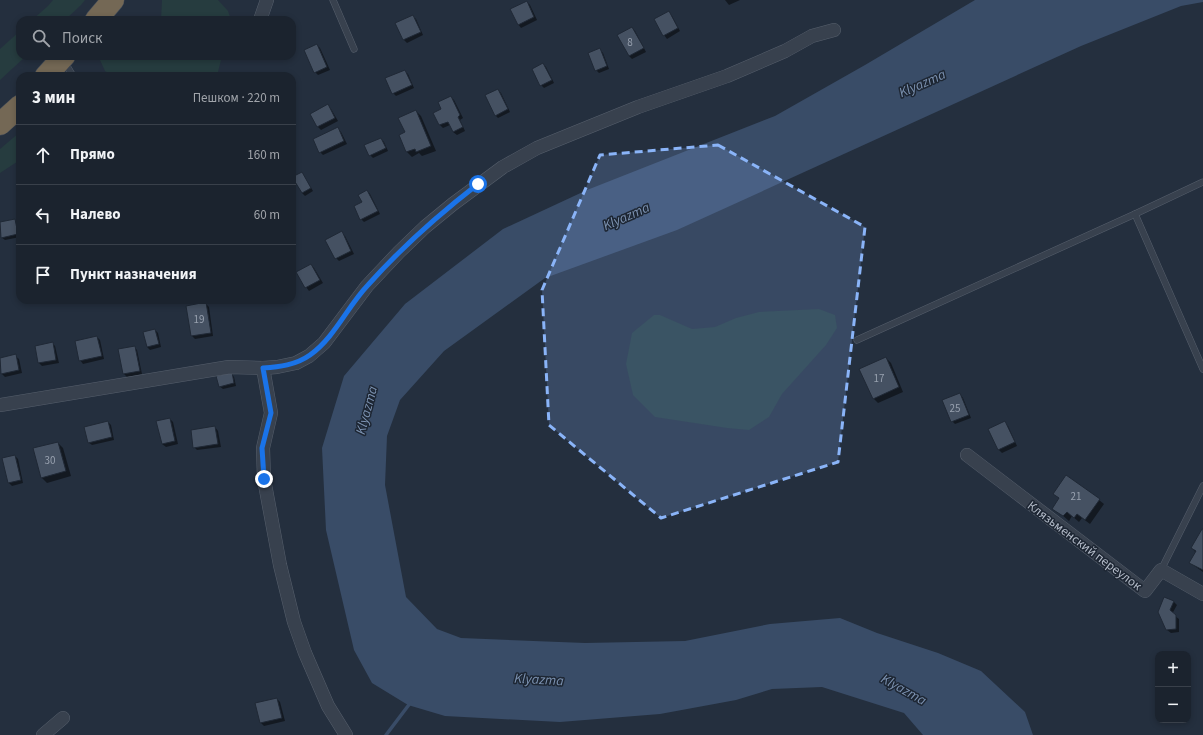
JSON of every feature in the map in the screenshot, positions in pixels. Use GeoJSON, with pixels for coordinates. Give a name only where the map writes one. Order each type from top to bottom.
{"type":"FeatureCollection","features":[{"type":"Feature","properties":{"kind":"highway"},"geometry":{"type":"LineString","coordinates":[[99,16],[113,0]]}},
{"type":"Feature","properties":{"kind":"highway"},"geometry":{"type":"LineString","coordinates":[[52,72],[66,63]]}},
{"type":"Feature","properties":{"kind":"highway"},"geometry":{"type":"LineString","coordinates":[[0,124],[16,110]]}},
{"type":"Feature","properties":{"kind":"street"},"geometry":{"type":"LineString","coordinates":[[261,16],[267,0]]}},
{"type":"Feature","properties":{"kind":"street"},"geometry":{"type":"LineString","coordinates":[[0,405],[229,367],[263,368],[296,363],[309,356],[324,343],[367,286],[425,227],[503,167],[537,148],[638,107],[727,76],[785,51],[812,36],[834,30]]}},
{"type":"Feature","properties":{"kind":"street"},"geometry":{"type":"LineString","coordinates":[[263,368],[271,413],[262,448],[264,479],[280,565],[294,622],[305,653],[328,706],[346,735]]}},
{"type":"Feature","properties":{"kind":"street","name":"Клязьменский переулок"},"geometry":{"type":"LineString","coordinates":[[967,455],[1145,591],[1161,570],[1203,594]]}},
{"type":"Feature","properties":{"kind":"street"},"geometry":{"type":"LineString","coordinates":[[43,735],[63,718]]}},
{"type":"Feature","properties":{"kind":"lane"},"geometry":{"type":"LineString","coordinates":[[333,0],[354,49]]}},
{"type":"Feature","properties":{"kind":"lane"},"geometry":{"type":"LineString","coordinates":[[857,340],[1136,214],[1203,182]]}},
{"type":"Feature","properties":{"kind":"lane"},"geometry":{"type":"LineString","coordinates":[[1136,214],[1203,369]]}},
{"type":"Feature","properties":{"kind":"lane"},"geometry":{"type":"LineString","coordinates":[[1161,570],[1203,486]]}},
{"type":"Feature","properties":{"kind":"highlighted area"},"geometry":{"type":"Polygon","coordinates":[[[718,145],[865,227],[838,462],[661,518],[549,425],[542,290],[600,155],[718,145]]]}},
{"type":"Feature","properties":{"kind":"green space"},"geometry":{"type":"Polygon","coordinates":[[[53,0],[85,0],[69,16],[37,16],[53,0]]]}},
{"type":"Feature","properties":{"kind":"green space"},"geometry":{"type":"Polygon","coordinates":[[[162,0],[218,0],[228,11],[230,16],[161,16],[162,0]]]}},
{"type":"Feature","properties":{"kind":"green space"},"geometry":{"type":"Polygon","coordinates":[[[16,35],[16,60],[22,60],[0,80],[0,49],[16,35]]]}},
{"type":"Feature","properties":{"kind":"green space"},"geometry":{"type":"Polygon","coordinates":[[[100,60],[221,60],[218,72],[105,71],[100,60]]]}},
{"type":"Feature","properties":{"kind":"green space"},"geometry":{"type":"Polygon","coordinates":[[[16,135],[16,163],[0,173],[0,149],[16,135]]]}},
{"type":"Feature","properties":{"kind":"green space"},"geometry":{"type":"Polygon","coordinates":[[[819,309],[835,315],[837,328],[826,345],[782,394],[769,417],[749,430],[655,417],[633,395],[626,364],[632,333],[654,315],[660,315],[692,329],[715,327],[736,318],[759,312],[819,309]]]}},
{"type":"Feature","properties":{"kind":"water","name":"Klyazma"},"geometry":{"type":"Polygon","coordinates":[[[975,0],[1203,0],[1203,2],[1181,6],[1081,46],[677,230],[545,278],[444,351],[400,400],[387,436],[385,485],[406,597],[437,629],[461,638],[585,643],[685,641],[770,624],[840,618],[877,633],[938,653],[981,671],[1025,712],[1033,735],[923,735],[904,713],[822,687],[772,689],[736,700],[660,714],[560,722],[445,716],[408,705],[372,683],[354,650],[326,530],[322,448],[344,376],[405,304],[503,229],[587,190],[775,116],[975,0]]]}},
{"type":"Feature","properties":{"kind":"building"},"geometry":{"type":"Polygon","coordinates":[[[527,1],[534,17],[518,25],[510,9],[527,1]]]}},
{"type":"Feature","properties":{"kind":"building"},"geometry":{"type":"Polygon","coordinates":[[[669,11],[678,28],[663,36],[654,19],[669,11]]]}},
{"type":"Feature","properties":{"kind":"building"},"geometry":{"type":"Polygon","coordinates":[[[413,15],[421,32],[403,40],[395,23],[413,15]]]}},
{"type":"Feature","properties":{"kind":"building"},"geometry":{"type":"Polygon","coordinates":[[[632,27],[644,48],[629,56],[617,35],[632,27]]]}},
{"type":"Feature","properties":{"kind":"building"},"geometry":{"type":"Polygon","coordinates":[[[317,44],[327,67],[314,73],[304,50],[317,44]]]}},
{"type":"Feature","properties":{"kind":"building"},"geometry":{"type":"Polygon","coordinates":[[[600,48],[607,66],[595,71],[588,53],[600,48]]]}},
{"type":"Feature","properties":{"kind":"building"},"geometry":{"type":"Polygon","coordinates":[[[543,63],[552,80],[540,86],[532,69],[543,63]]]}},
{"type":"Feature","properties":{"kind":"building"},"geometry":{"type":"Polygon","coordinates":[[[405,70],[412,85],[392,94],[385,78],[405,70]]]}},
{"type":"Feature","properties":{"kind":"building"},"geometry":{"type":"Polygon","coordinates":[[[498,89],[508,109],[495,116],[485,95],[498,89]]]}},
{"type":"Feature","properties":{"kind":"building"},"geometry":{"type":"Polygon","coordinates":[[[451,96],[460,115],[458,117],[463,127],[453,132],[448,122],[439,125],[433,113],[441,109],[438,102],[451,96]]]}},
{"type":"Feature","properties":{"kind":"building"},"geometry":{"type":"Polygon","coordinates":[[[328,104],[335,118],[317,127],[310,114],[328,104]]]}},
{"type":"Feature","properties":{"kind":"building"},"geometry":{"type":"Polygon","coordinates":[[[416,110],[431,146],[416,152],[415,149],[406,152],[399,135],[405,132],[398,118],[416,110]]]}},
{"type":"Feature","properties":{"kind":"building"},"geometry":{"type":"Polygon","coordinates":[[[338,127],[344,141],[319,153],[313,139],[338,127]]]}},
{"type":"Feature","properties":{"kind":"building"},"geometry":{"type":"Polygon","coordinates":[[[381,138],[386,148],[369,156],[364,145],[381,138]]]}},
{"type":"Feature","properties":{"kind":"building"},"geometry":{"type":"Polygon","coordinates":[[[302,172],[311,188],[302,193],[296,183],[296,175],[302,172]]]}},
{"type":"Feature","properties":{"kind":"building"},"geometry":{"type":"Polygon","coordinates":[[[367,190],[378,211],[360,220],[354,206],[362,202],[358,195],[367,190]]]}},
{"type":"Feature","properties":{"kind":"building"},"geometry":{"type":"Polygon","coordinates":[[[15,219],[16,234],[1,238],[0,222],[15,219]]]}},
{"type":"Feature","properties":{"kind":"building"},"geometry":{"type":"Polygon","coordinates":[[[342,231],[351,251],[335,259],[325,240],[342,231]]]}},
{"type":"Feature","properties":{"kind":"building"},"geometry":{"type":"Polygon","coordinates":[[[311,264],[320,280],[305,288],[296,272],[311,264]]]}},
{"type":"Feature","properties":{"kind":"building"},"geometry":{"type":"Polygon","coordinates":[[[206,304],[211,333],[191,336],[186,306],[206,304]]]}},
{"type":"Feature","properties":{"kind":"building"},"geometry":{"type":"Polygon","coordinates":[[[155,329],[159,344],[147,347],[143,332],[155,329]]]}},
{"type":"Feature","properties":{"kind":"building"},"geometry":{"type":"Polygon","coordinates":[[[97,336],[102,356],[79,361],[75,341],[97,336]]]}},
{"type":"Feature","properties":{"kind":"building"},"geometry":{"type":"Polygon","coordinates":[[[53,342],[56,360],[38,363],[35,346],[53,342]]]}},
{"type":"Feature","properties":{"kind":"building"},"geometry":{"type":"Polygon","coordinates":[[[135,346],[140,371],[123,374],[118,349],[135,346]]]}},
{"type":"Feature","properties":{"kind":"building"},"geometry":{"type":"Polygon","coordinates":[[[16,354],[19,370],[1,374],[0,358],[16,354]]]}},
{"type":"Feature","properties":{"kind":"building"},"geometry":{"type":"Polygon","coordinates":[[[886,357],[899,387],[873,399],[859,369],[886,357]]]}},
{"type":"Feature","properties":{"kind":"building"},"geometry":{"type":"Polygon","coordinates":[[[232,372],[234,383],[219,387],[216,376],[232,372]]]}},
{"type":"Feature","properties":{"kind":"building"},"geometry":{"type":"Polygon","coordinates":[[[960,393],[969,415],[951,422],[942,400],[960,393]]]}},
{"type":"Feature","properties":{"kind":"building"},"geometry":{"type":"Polygon","coordinates":[[[170,418],[175,441],[162,444],[156,421],[170,418]]]}},
{"type":"Feature","properties":{"kind":"building"},"geometry":{"type":"Polygon","coordinates":[[[108,421],[112,437],[88,443],[84,427],[108,421]]]}},
{"type":"Feature","properties":{"kind":"building"},"geometry":{"type":"Polygon","coordinates":[[[1005,421],[1015,442],[998,450],[988,429],[1005,421]]]}},
{"type":"Feature","properties":{"kind":"building"},"geometry":{"type":"Polygon","coordinates":[[[215,426],[218,444],[193,448],[191,430],[215,426]]]}},
{"type":"Feature","properties":{"kind":"building"},"geometry":{"type":"Polygon","coordinates":[[[58,442],[66,471],[41,478],[33,448],[58,442]]]}},
{"type":"Feature","properties":{"kind":"building"},"geometry":{"type":"Polygon","coordinates":[[[15,455],[21,480],[8,483],[2,458],[15,455]]]}},
{"type":"Feature","properties":{"kind":"building"},"geometry":{"type":"Polygon","coordinates":[[[1066,475],[1100,499],[1085,520],[1077,514],[1074,518],[1067,512],[1063,516],[1052,509],[1059,498],[1053,494],[1066,475]]]}},
{"type":"Feature","properties":{"kind":"building"},"geometry":{"type":"Polygon","coordinates":[[[1202,529],[1203,570],[1189,563],[1196,551],[1191,548],[1202,529]]]}},
{"type":"Feature","properties":{"kind":"building"},"geometry":{"type":"Polygon","coordinates":[[[1164,597],[1174,601],[1170,610],[1176,615],[1176,629],[1166,630],[1158,612],[1164,597]]]}},
{"type":"Feature","properties":{"kind":"building"},"geometry":{"type":"Polygon","coordinates":[[[277,698],[282,718],[260,723],[255,703],[277,698]]]}},
{"type":"Feature","properties":{"kind":"waterway"},"geometry":{"type":"LineString","coordinates":[[386,735],[411,702]]}},
{"type":"Feature","properties":{"kind":"route"},"geometry":{"type":"LineString","coordinates":[[264,479],[262,448],[271,413],[263,368],[296,363],[309,356],[324,343],[367,286],[399,252],[425,227],[478,184]]}}]}
